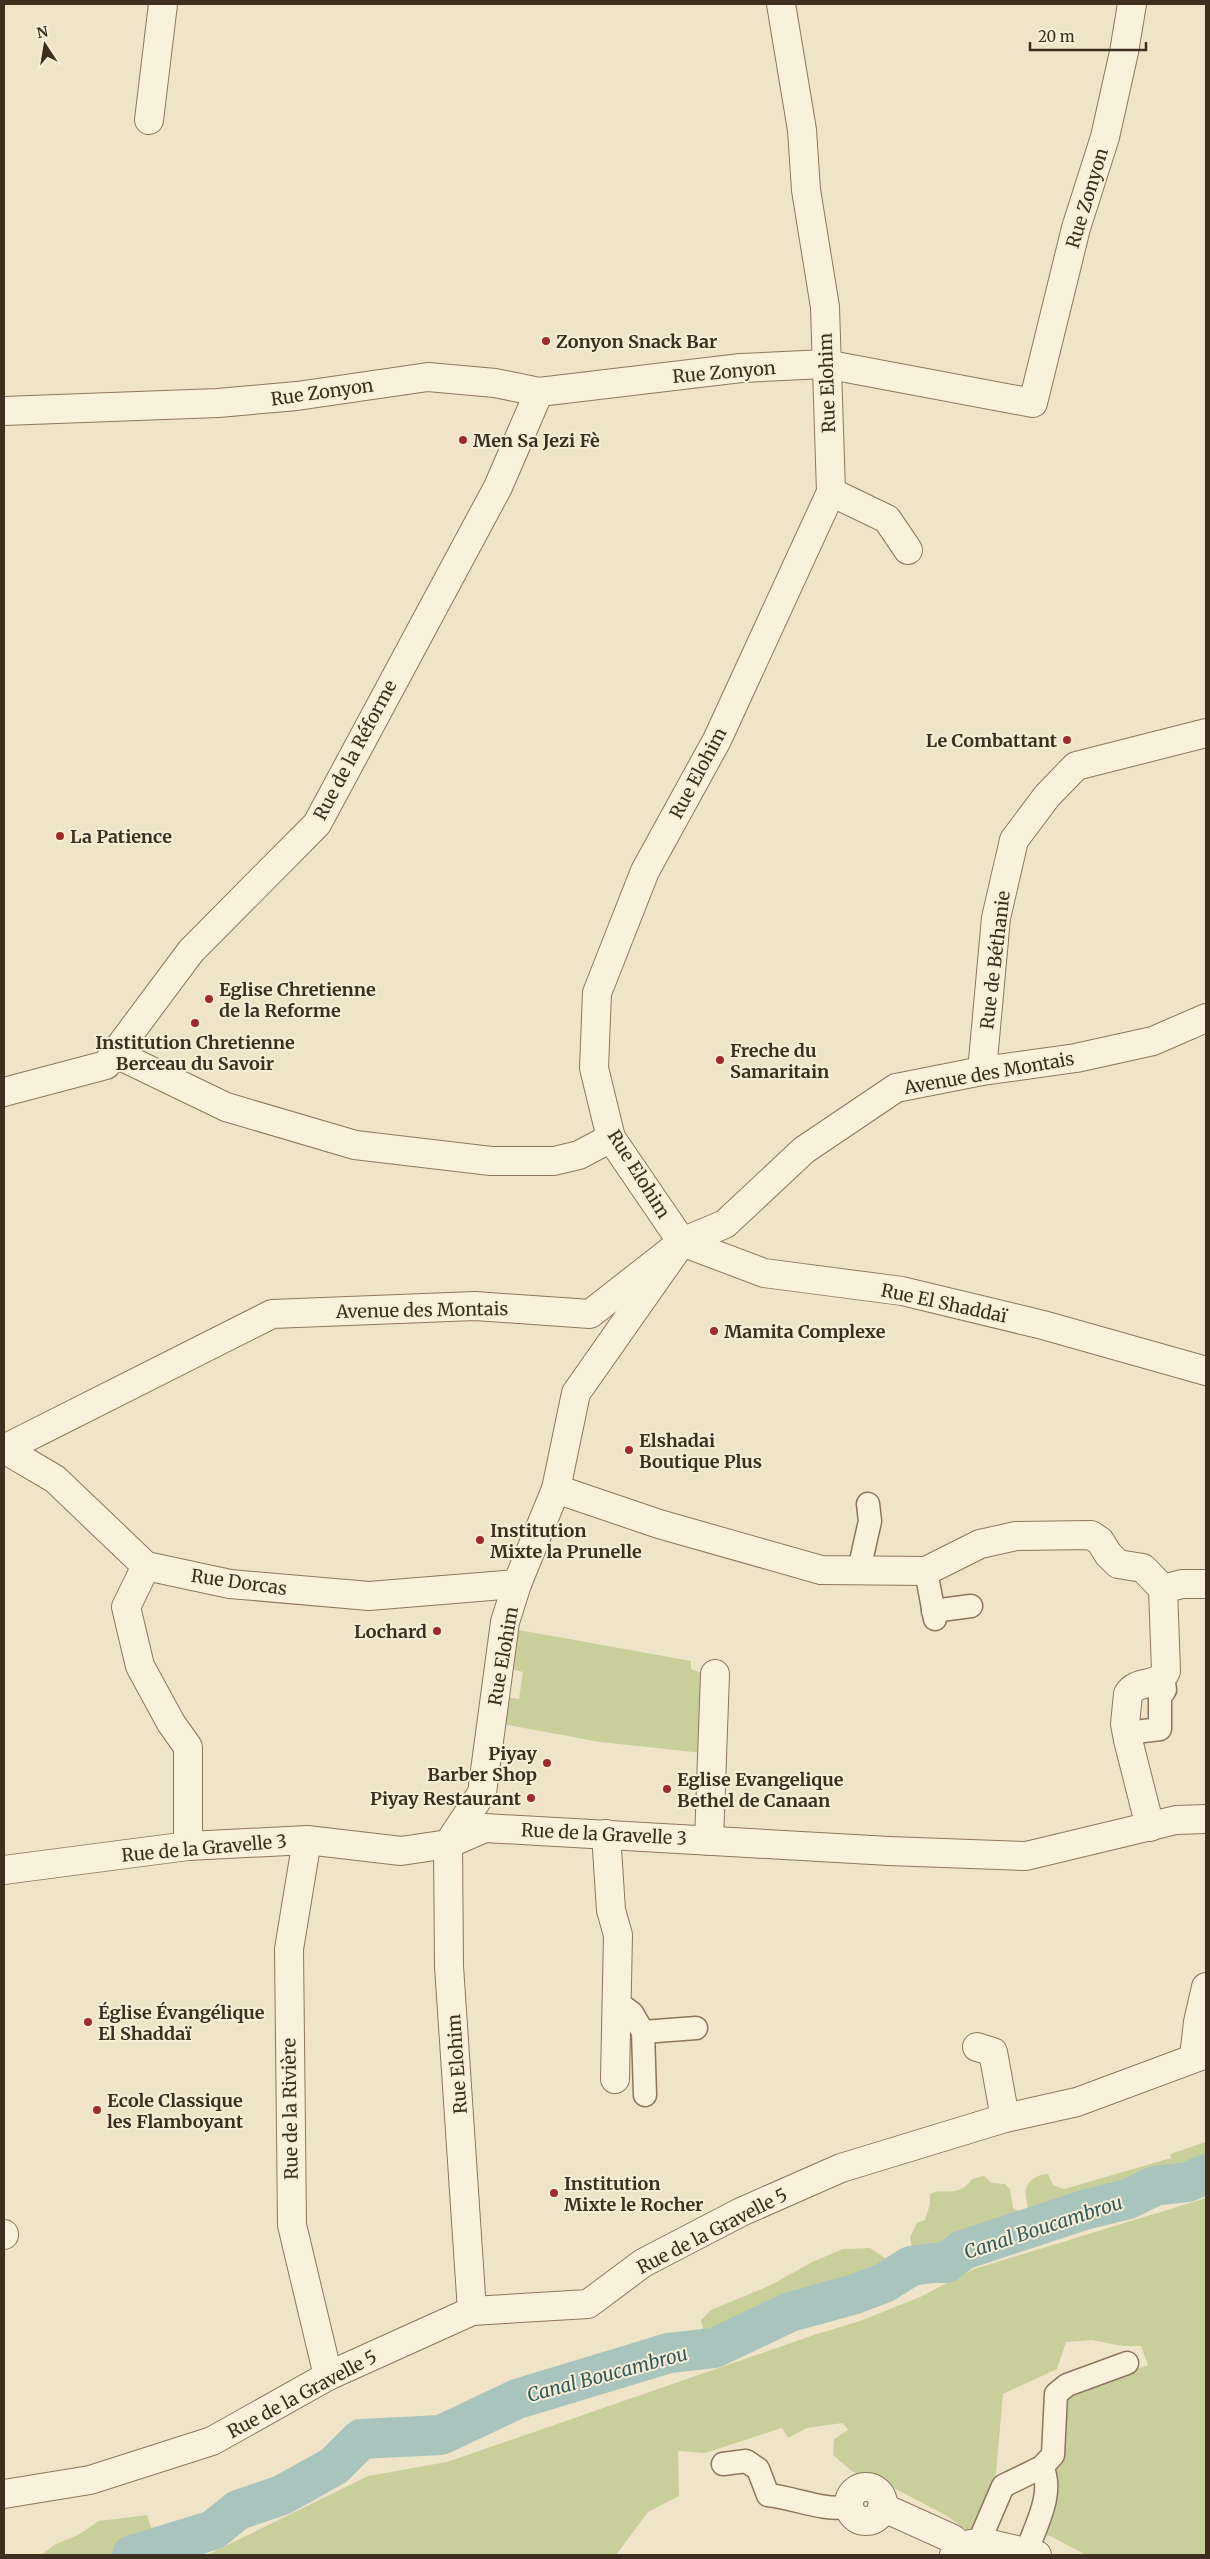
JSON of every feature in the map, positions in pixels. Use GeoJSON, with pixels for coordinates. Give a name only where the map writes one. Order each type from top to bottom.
{"type":"FeatureCollection","features":[{"type":"Feature","properties":{"kind":"street"},"geometry":{"type":"LineString","coordinates":[[149,120],[163,4]]}},
{"type":"Feature","properties":{"kind":"street","name":"Rue Elohim"},"geometry":{"type":"LineString","coordinates":[[472,2311],[449,1966],[448,1844],[482,1793],[505,1622],[517,1584],[556,1489],[576,1393],[682,1242],[611,1138],[594,1068],[597,993],[645,870],[717,740],[831,492],[825,364],[825,307],[806,190],[802,130],[781,4]]}},
{"type":"Feature","properties":{"kind":"street","name":"Rue Zonyon"},"geometry":{"type":"LineString","coordinates":[[4,411],[218,403],[297,396],[428,376],[495,383],[539,392],[741,368],[825,364],[1033,402],[1076,228],[1105,138],[1124,52],[1132,4]]}},
{"type":"Feature","properties":{"kind":"street","name":"Rue de la Réforme"},"geometry":{"type":"LineString","coordinates":[[110,1059],[191,951],[317,824],[498,487],[539,392]]}},
{"type":"Feature","properties":{"kind":"street"},"geometry":{"type":"LineString","coordinates":[[831,492],[887,519],[908,550]]}},
{"type":"Feature","properties":{"kind":"street","name":"Rue de Béthanie"},"geometry":{"type":"LineString","coordinates":[[982,1071],[996,918],[1014,840],[1047,796],[1076,766],[1206,733]]}},
{"type":"Feature","properties":{"kind":"street","name":"Avenue des Montais"},"geometry":{"type":"LineString","coordinates":[[4,1449],[272,1314],[475,1306],[590,1314],[682,1242],[725,1224],[804,1150],[896,1088],[982,1071],[1076,1058],[1153,1041],[1206,1018]]}},
{"type":"Feature","properties":{"kind":"street"},"geometry":{"type":"LineString","coordinates":[[4,1092],[110,1059],[226,1106],[355,1145],[491,1161],[554,1161],[579,1155],[611,1138]]}},
{"type":"Feature","properties":{"kind":"street","name":"Rue El Shaddaï"},"geometry":{"type":"LineString","coordinates":[[682,1242],[764,1273],[902,1291],[1043,1325],[1206,1371]]}},
{"type":"Feature","properties":{"kind":"street"},"geometry":{"type":"LineString","coordinates":[[4,1449],[55,1479],[146,1566],[126,1607],[140,1666],[171,1723],[188,1747],[188,1846]]}},
{"type":"Feature","properties":{"kind":"street"},"geometry":{"type":"LineString","coordinates":[[556,1489],[659,1524],[821,1570],[926,1571],[980,1544],[1016,1536],[1091,1535],[1100,1541],[1108,1554],[1118,1564],[1143,1568],[1163,1589],[1167,1658],[1164,1677],[1130,1689],[1128,1694],[1127,1733],[1136,1780],[1150,1827]]}},
{"type":"Feature","properties":{"kind":"street","name":"Rue Dorcas"},"geometry":{"type":"LineString","coordinates":[[146,1566],[230,1584],[369,1596],[517,1584]]}},
{"type":"Feature","properties":{"kind":"street"},"geometry":{"type":"LineString","coordinates":[[1163,1589],[1182,1584],[1206,1584]]}},
{"type":"Feature","properties":{"kind":"street"},"geometry":{"type":"LineString","coordinates":[[709,1840],[715,1674]]}},
{"type":"Feature","properties":{"kind":"street","name":"Rue de la Gravelle 3"},"geometry":{"type":"LineString","coordinates":[[4,1870],[188,1846],[308,1840],[401,1851],[448,1844],[486,1828],[889,1851],[1026,1856],[1176,1820],[1206,1819]]}},
{"type":"Feature","properties":{"kind":"street"},"geometry":{"type":"LineString","coordinates":[[606,1834],[611,1910],[618,1935],[615,2079]]}},
{"type":"Feature","properties":{"kind":"street","name":"Rue de la Rivière"},"geometry":{"type":"LineString","coordinates":[[308,1840],[289,1949],[292,2225],[328,2376]]}},
{"type":"Feature","properties":{"kind":"street"},"geometry":{"type":"LineString","coordinates":[[1200,2055],[1198,2022],[1206,1987]]}},
{"type":"Feature","properties":{"kind":"street"},"geometry":{"type":"LineString","coordinates":[[977,2047],[993,2052],[1005,2118]]}},
{"type":"Feature","properties":{"kind":"street","name":"Rue de la Gravelle 5"},"geometry":{"type":"LineString","coordinates":[[4,2494],[90,2480],[212,2441],[328,2376],[472,2311],[588,2304],[643,2263],[741,2212],[841,2168],[1005,2118],[1077,2102],[1200,2055]]}},
{"type":"Feature","properties":{"kind":"street"},"geometry":{"type":"LineString","coordinates":[[849,2507],[856,2518],[865,2521],[874,2519],[881,2512],[882,2507],[953,2539],[965,2549],[987,2543],[1019,2553]]}},
{"type":"Feature","properties":{"kind":"lane"},"geometry":{"type":"LineString","coordinates":[[859,1570],[870,1521],[868,1504]]}},
{"type":"Feature","properties":{"kind":"lane"},"geometry":{"type":"LineString","coordinates":[[926,1571],[934,1615],[971,1606]]}},
{"type":"Feature","properties":{"kind":"lane"},"geometry":{"type":"LineString","coordinates":[[617,2002],[632,2013],[643,2032],[645,2095]]}},
{"type":"Feature","properties":{"kind":"lane"},"geometry":{"type":"LineString","coordinates":[[643,2032],[696,2028]]}},
{"type":"Feature","properties":{"kind":"lane"},"geometry":{"type":"LineString","coordinates":[[965,2549],[1003,2486],[1042,2467],[1053,2455],[1056,2394],[1066,2385],[1127,2363]]}},
{"type":"Feature","properties":{"kind":"lane"},"geometry":{"type":"LineString","coordinates":[[723,2464],[746,2461],[758,2469],[768,2495],[819,2507],[834,2509],[849,2507]]}},
{"type":"Feature","properties":{"kind":"lane"},"geometry":{"type":"LineString","coordinates":[[1019,2553],[1046,2494],[1046,2476],[1042,2467]]}},
{"type":"Feature","properties":{"kind":"green space"},"geometry":{"type":"Polygon","coordinates":[[[519,1630],[691,1661],[691,1669],[704,1674],[703,1753],[600,1742],[502,1724],[507,1697],[519,1699],[523,1672],[512,1669],[519,1630]]]}},
{"type":"Feature","properties":{"kind":"green space"},"geometry":{"type":"Polygon","coordinates":[[[1206,2142],[1206,2185],[1186,2184],[1172,2195],[1161,2189],[1151,2190],[1145,2192],[1131,2203],[1125,2211],[1108,2215],[1098,2204],[1092,2203],[1078,2222],[1042,2217],[1033,2221],[1016,2240],[973,2245],[955,2259],[927,2260],[912,2250],[910,2237],[917,2223],[925,2220],[930,2204],[930,2194],[935,2192],[956,2191],[972,2179],[984,2176],[992,2183],[1005,2184],[1010,2189],[1013,2208],[1021,2213],[1028,2211],[1027,2186],[1037,2176],[1048,2174],[1053,2185],[1064,2189],[1171,2158],[1170,2154],[1206,2142]]]}},
{"type":"Feature","properties":{"kind":"green space"},"geometry":{"type":"Polygon","coordinates":[[[1206,2198],[1206,2555],[1086,2555],[1050,2536],[1041,2535],[1064,2397],[1148,2365],[1141,2346],[1123,2346],[1092,2340],[1066,2342],[1057,2369],[1003,2394],[995,2484],[971,2533],[947,2516],[890,2486],[853,2472],[833,2455],[834,2439],[848,2430],[843,2423],[807,2428],[788,2438],[782,2428],[705,2453],[678,2451],[679,2496],[648,2512],[616,2555],[207,2555],[368,2476],[447,2462],[817,2334],[860,2321],[920,2297],[974,2269],[1206,2198]]]}},
{"type":"Feature","properties":{"kind":"green space"},"geometry":{"type":"Polygon","coordinates":[[[870,2248],[885,2258],[880,2276],[846,2293],[821,2312],[769,2328],[747,2328],[726,2337],[713,2338],[704,2332],[701,2320],[711,2310],[771,2285],[812,2262],[843,2249],[870,2248]]]}},
{"type":"Feature","properties":{"kind":"green space"},"geometry":{"type":"Polygon","coordinates":[[[147,2515],[154,2537],[143,2555],[41,2555],[54,2545],[78,2535],[99,2521],[147,2515]]]}},
{"type":"Feature","properties":{"kind":"waterway","name":"Canal Boucambrou"},"geometry":{"type":"LineString","coordinates":[[132,2555],[213,2530],[238,2510],[282,2495],[334,2466],[361,2439],[441,2435],[517,2399],[669,2353],[714,2348],[790,2312],[852,2295],[884,2283],[911,2266],[946,2263],[963,2250],[1084,2210],[1128,2199],[1155,2186],[1188,2182],[1206,2174]]}},
{"type":"Feature","properties":{"kind":"place","name":"Zonyon Snack Bar"},"geometry":{"type":"Point","coordinates":[546,341]}},
{"type":"Feature","properties":{"kind":"place","name":"Men Sa Jezi Fè"},"geometry":{"type":"Point","coordinates":[463,440]}},
{"type":"Feature","properties":{"kind":"place","name":"Le Combattant"},"geometry":{"type":"Point","coordinates":[1067,740]}},
{"type":"Feature","properties":{"kind":"place","name":"La Patience"},"geometry":{"type":"Point","coordinates":[60,836]}},
{"type":"Feature","properties":{"kind":"place","name":"Eglise Chretienne de la Reforme"},"geometry":{"type":"Point","coordinates":[209,999]}},
{"type":"Feature","properties":{"kind":"place","name":"Institution Chretienne Berceau du Savoir"},"geometry":{"type":"Point","coordinates":[195,1023]}},
{"type":"Feature","properties":{"kind":"place","name":"Freche du Samaritain"},"geometry":{"type":"Point","coordinates":[720,1060]}},
{"type":"Feature","properties":{"kind":"place","name":"Mamita Complexe"},"geometry":{"type":"Point","coordinates":[714,1331]}},
{"type":"Feature","properties":{"kind":"place","name":"Elshadai Boutique Plus"},"geometry":{"type":"Point","coordinates":[629,1450]}},
{"type":"Feature","properties":{"kind":"place","name":"Institution Mixte la Prunelle"},"geometry":{"type":"Point","coordinates":[480,1540]}},
{"type":"Feature","properties":{"kind":"place","name":"Lochard"},"geometry":{"type":"Point","coordinates":[437,1631]}},
{"type":"Feature","properties":{"kind":"place","name":"Piyay Barber Shop"},"geometry":{"type":"Point","coordinates":[547,1763]}},
{"type":"Feature","properties":{"kind":"place","name":"Eglise Evangelique Bethel de Canaan"},"geometry":{"type":"Point","coordinates":[667,1789]}},
{"type":"Feature","properties":{"kind":"place","name":"Piyay Restaurant"},"geometry":{"type":"Point","coordinates":[531,1798]}},
{"type":"Feature","properties":{"kind":"place","name":"Église Évangélique El Shaddaï"},"geometry":{"type":"Point","coordinates":[88,2022]}},
{"type":"Feature","properties":{"kind":"place","name":"Ecole Classique les Flamboyant"},"geometry":{"type":"Point","coordinates":[97,2110]}},
{"type":"Feature","properties":{"kind":"place","name":"Institution Mixte le Rocher"},"geometry":{"type":"Point","coordinates":[554,2193]}}]}
